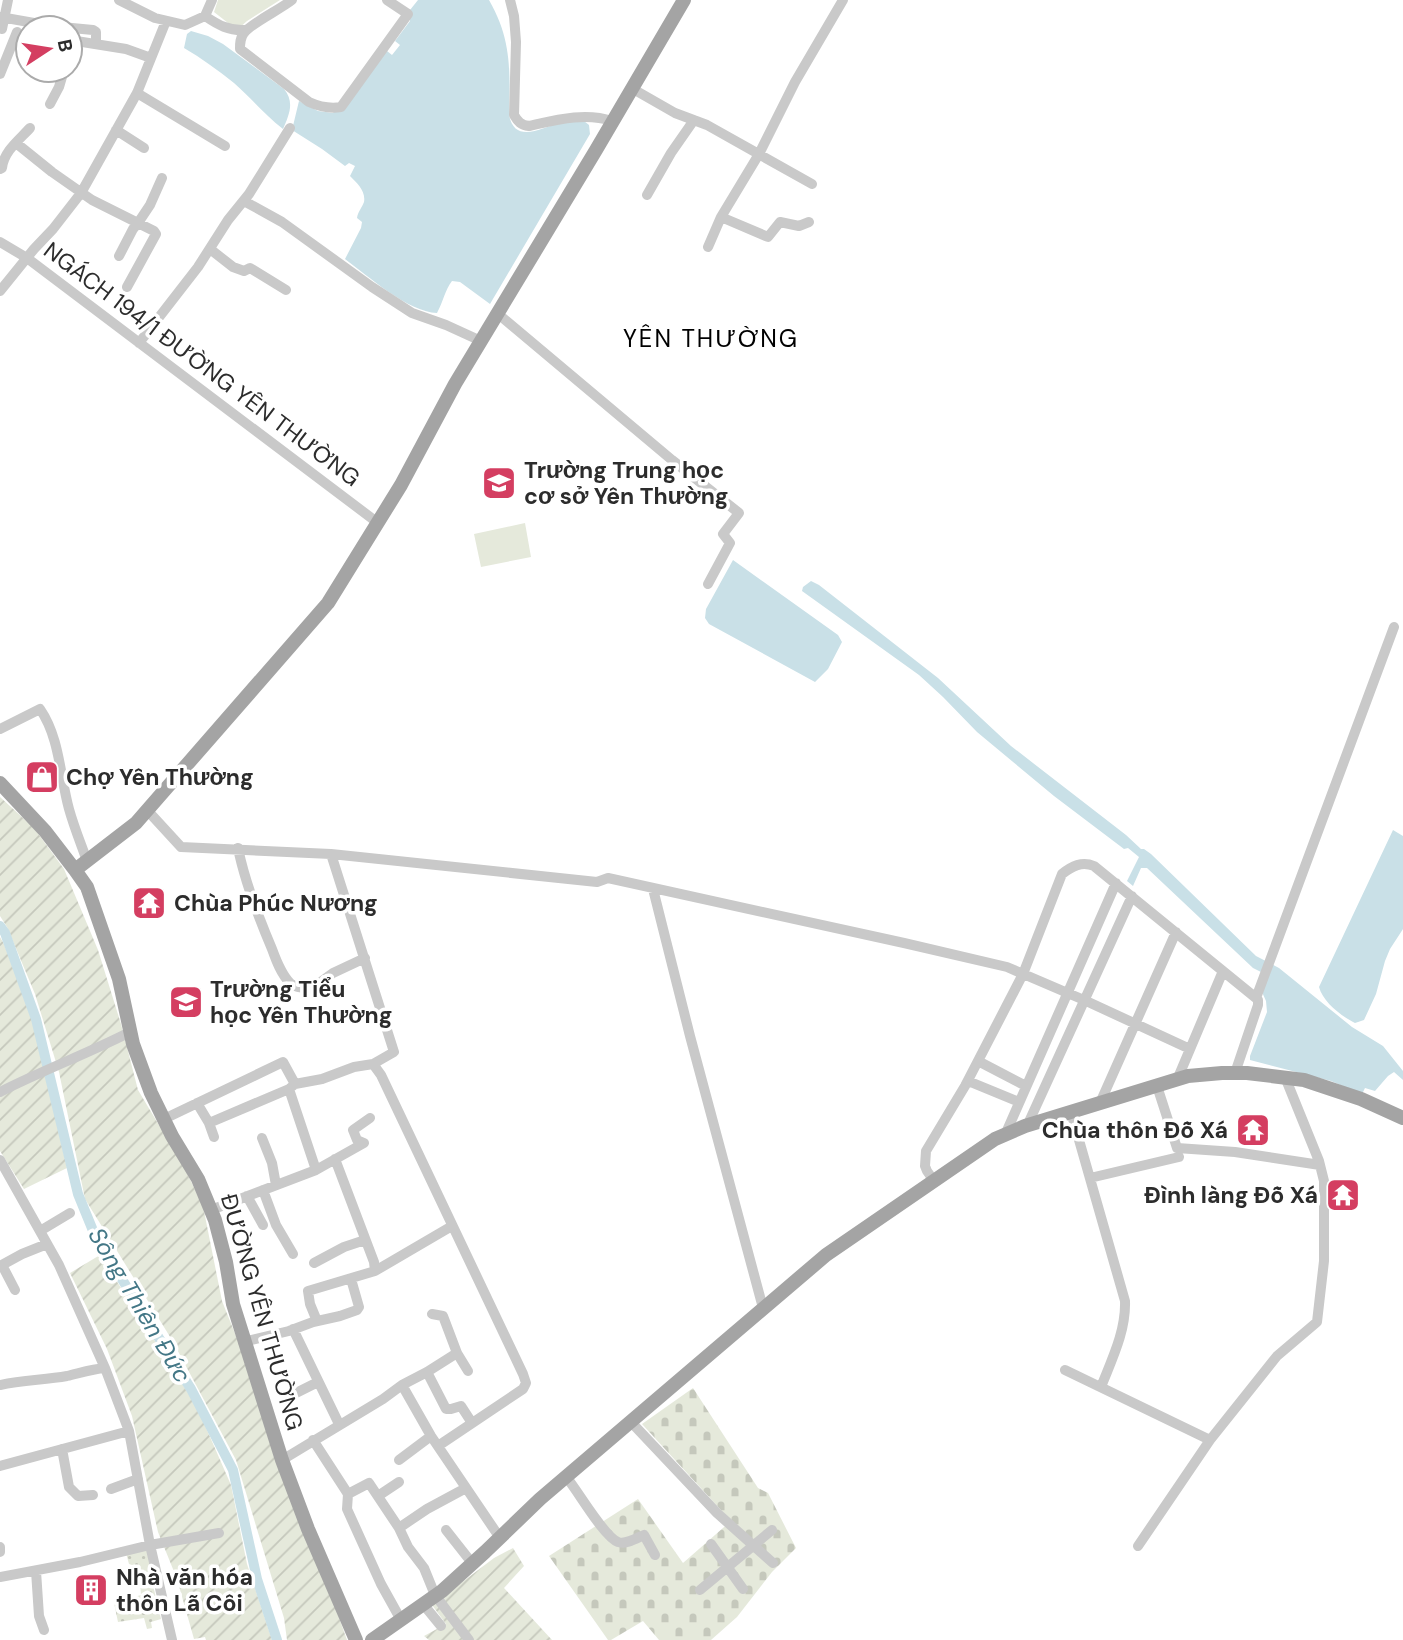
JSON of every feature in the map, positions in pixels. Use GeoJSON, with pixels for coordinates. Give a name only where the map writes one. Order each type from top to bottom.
{"type":"FeatureCollection","features":[{"type":"Feature","properties":{"kind":"main road"},"geometry":{"type":"LineString","coordinates":[[81,865],[136,823],[328,603],[401,485],[455,384],[684,0]]}},
{"type":"Feature","properties":{"kind":"main road","name":"ĐƯỜNG YÊN THƯỜNG"},"geometry":{"type":"LineString","coordinates":[[0,783],[81,865],[119,979],[133,1044],[164,1119],[198,1179],[211,1210],[226,1262],[243,1342],[282,1460],[308,1529],[356,1640]]}},
{"type":"Feature","properties":{"kind":"main road"},"geometry":{"type":"LineString","coordinates":[[372,1640],[429,1600],[540,1499],[570,1482],[631,1422],[826,1255],[995,1139],[1027,1126],[1188,1076],[1235,1073],[1304,1080],[1361,1099],[1403,1118]]}},
{"type":"Feature","properties":{"kind":"street"},"geometry":{"type":"LineString","coordinates":[[8,0],[2,23],[93,30],[96,32],[96,44]]}},
{"type":"Feature","properties":{"kind":"street"},"geometry":{"type":"LineString","coordinates":[[119,0],[155,18],[185,25],[205,16],[212,0]]}},
{"type":"Feature","properties":{"kind":"street"},"geometry":{"type":"LineString","coordinates":[[205,16],[228,29],[245,30],[292,0]]}},
{"type":"Feature","properties":{"kind":"street"},"geometry":{"type":"LineString","coordinates":[[245,30],[240,40],[240,49],[309,102],[321,107],[341,107],[408,13],[387,0]]}},
{"type":"Feature","properties":{"kind":"street"},"geometry":{"type":"LineString","coordinates":[[510,0],[516,41],[514,116],[517,120],[529,126],[589,116],[612,121]]}},
{"type":"Feature","properties":{"kind":"street"},"geometry":{"type":"LineString","coordinates":[[708,247],[795,82],[843,0]]}},
{"type":"Feature","properties":{"kind":"street"},"geometry":{"type":"LineString","coordinates":[[0,291],[81,193],[137,93],[166,21]]}},
{"type":"Feature","properties":{"kind":"street"},"geometry":{"type":"LineString","coordinates":[[84,43],[126,49],[151,58]]}},
{"type":"Feature","properties":{"kind":"street"},"geometry":{"type":"LineString","coordinates":[[0,74],[14,49]]}},
{"type":"Feature","properties":{"kind":"street"},"geometry":{"type":"LineString","coordinates":[[50,104],[60,84]]}},
{"type":"Feature","properties":{"kind":"street"},"geometry":{"type":"LineString","coordinates":[[632,89],[675,113],[706,125],[812,184]]}},
{"type":"Feature","properties":{"kind":"street"},"geometry":{"type":"LineString","coordinates":[[137,93],[225,146]]}},
{"type":"Feature","properties":{"kind":"street"},"geometry":{"type":"LineString","coordinates":[[647,195],[694,120]]}},
{"type":"Feature","properties":{"kind":"street"},"geometry":{"type":"LineString","coordinates":[[0,169],[16,142],[30,128]]}},
{"type":"Feature","properties":{"kind":"street"},"geometry":{"type":"LineString","coordinates":[[139,343],[244,201],[290,128]]}},
{"type":"Feature","properties":{"kind":"street"},"geometry":{"type":"LineString","coordinates":[[116,130],[145,148]]}},
{"type":"Feature","properties":{"kind":"street"},"geometry":{"type":"LineString","coordinates":[[16,142],[81,193],[154,231],[156,234],[127,287]]}},
{"type":"Feature","properties":{"kind":"street"},"geometry":{"type":"LineString","coordinates":[[119,256],[132,229],[150,205],[162,178]]}},
{"type":"Feature","properties":{"kind":"street"},"geometry":{"type":"LineString","coordinates":[[244,201],[282,222],[412,313],[481,341]]}},
{"type":"Feature","properties":{"kind":"street"},"geometry":{"type":"LineString","coordinates":[[722,216],[768,237],[780,222],[799,226],[809,222]]}},
{"type":"Feature","properties":{"kind":"street","name":"NGÁCH 194/1 ĐƯỜNG YÊN THƯỜNG"},"geometry":{"type":"LineString","coordinates":[[0,242],[27,258],[378,523]]}},
{"type":"Feature","properties":{"kind":"street"},"geometry":{"type":"LineString","coordinates":[[210,249],[233,267],[244,271],[250,268],[286,290]]}},
{"type":"Feature","properties":{"kind":"street"},"geometry":{"type":"LineString","coordinates":[[497,313],[739,513],[723,534],[730,543],[708,584]]}},
{"type":"Feature","properties":{"kind":"street"},"geometry":{"type":"LineString","coordinates":[[1256,998],[1394,627]]}},
{"type":"Feature","properties":{"kind":"street"},"geometry":{"type":"LineString","coordinates":[[0,729],[40,709],[45,716],[55,745],[81,865]]}},
{"type":"Feature","properties":{"kind":"street"},"geometry":{"type":"LineString","coordinates":[[147,810],[181,847],[331,854],[597,882],[608,878],[904,943],[1007,967],[1190,1049]]}},
{"type":"Feature","properties":{"kind":"street"},"geometry":{"type":"LineString","coordinates":[[238,848],[243,870],[268,939],[288,982],[293,986],[311,989],[333,973],[365,957]]}},
{"type":"Feature","properties":{"kind":"street"},"geometry":{"type":"LineString","coordinates":[[209,1123],[292,1086],[373,1064],[394,1052],[331,854]]}},
{"type":"Feature","properties":{"kind":"street"},"geometry":{"type":"LineString","coordinates":[[934,1181],[925,1166],[926,1151],[968,1081],[1023,974],[1062,874],[1074,866],[1088,863],[1094,866],[1258,1000],[1235,1073]]}},
{"type":"Feature","properties":{"kind":"street"},"geometry":{"type":"LineString","coordinates":[[1005,1135],[1116,883]]}},
{"type":"Feature","properties":{"kind":"street"},"geometry":{"type":"LineString","coordinates":[[653,889],[763,1308]]}},
{"type":"Feature","properties":{"kind":"street"},"geometry":{"type":"LineString","coordinates":[[1027,1126],[1132,896]]}},
{"type":"Feature","properties":{"kind":"street"},"geometry":{"type":"LineString","coordinates":[[1100,1103],[1176,932]]}},
{"type":"Feature","properties":{"kind":"street"},"geometry":{"type":"LineString","coordinates":[[1177,1080],[1223,971]]}},
{"type":"Feature","properties":{"kind":"street"},"geometry":{"type":"LineString","coordinates":[[0,1092],[130,1032]]}},
{"type":"Feature","properties":{"kind":"street"},"geometry":{"type":"LineString","coordinates":[[978,1061],[1026,1086]]}},
{"type":"Feature","properties":{"kind":"street"},"geometry":{"type":"LineString","coordinates":[[164,1119],[283,1062],[316,1170]]}},
{"type":"Feature","properties":{"kind":"street"},"geometry":{"type":"LineString","coordinates":[[373,1064],[381,1075],[526,1383],[523,1389],[438,1446]]}},
{"type":"Feature","properties":{"kind":"street"},"geometry":{"type":"LineString","coordinates":[[1138,1546],[1210,1440],[1277,1356],[1317,1322],[1324,1261],[1324,1181],[1285,1077]]}},
{"type":"Feature","properties":{"kind":"street"},"geometry":{"type":"LineString","coordinates":[[968,1081],[1019,1102]]}},
{"type":"Feature","properties":{"kind":"street"},"geometry":{"type":"LineString","coordinates":[[1157,1086],[1177,1149],[1235,1152],[1320,1165]]}},
{"type":"Feature","properties":{"kind":"street"},"geometry":{"type":"LineString","coordinates":[[197,1103],[214,1137]]}},
{"type":"Feature","properties":{"kind":"street"},"geometry":{"type":"LineString","coordinates":[[1071,1112],[1125,1301],[1126,1316],[1101,1387]]}},
{"type":"Feature","properties":{"kind":"street"},"geometry":{"type":"LineString","coordinates":[[211,1210],[316,1170],[364,1143],[357,1140],[353,1130],[370,1118]]}},
{"type":"Feature","properties":{"kind":"street"},"geometry":{"type":"LineString","coordinates":[[262,1138],[272,1163],[276,1185]]}},
{"type":"Feature","properties":{"kind":"street"},"geometry":{"type":"LineString","coordinates":[[1090,1178],[1178,1157]]}},
{"type":"Feature","properties":{"kind":"street"},"geometry":{"type":"LineString","coordinates":[[335,1159],[375,1271]]}},
{"type":"Feature","properties":{"kind":"street"},"geometry":{"type":"LineString","coordinates":[[0,1160],[82,1313],[130,1431],[150,1545],[172,1640]]}},
{"type":"Feature","properties":{"kind":"street"},"geometry":{"type":"LineString","coordinates":[[263,1190],[276,1225],[293,1254]]}},
{"type":"Feature","properties":{"kind":"street"},"geometry":{"type":"LineString","coordinates":[[247,1196],[263,1225]]}},
{"type":"Feature","properties":{"kind":"street"},"geometry":{"type":"LineString","coordinates":[[40,1231],[70,1213]]}},
{"type":"Feature","properties":{"kind":"street"},"geometry":{"type":"LineString","coordinates":[[317,1321],[308,1291],[375,1271],[452,1226]]}},
{"type":"Feature","properties":{"kind":"street"},"geometry":{"type":"LineString","coordinates":[[314,1263],[344,1247],[365,1240]]}},
{"type":"Feature","properties":{"kind":"street"},"geometry":{"type":"LineString","coordinates":[[15,1290],[1,1265],[47,1244]]}},
{"type":"Feature","properties":{"kind":"street"},"geometry":{"type":"LineString","coordinates":[[243,1342],[357,1310],[359,1307],[351,1279]]}},
{"type":"Feature","properties":{"kind":"street"},"geometry":{"type":"LineString","coordinates":[[432,1314],[443,1316],[457,1353],[468,1371]]}},
{"type":"Feature","properties":{"kind":"street"},"geometry":{"type":"LineString","coordinates":[[293,1329],[339,1424]]}},
{"type":"Feature","properties":{"kind":"street"},"geometry":{"type":"LineString","coordinates":[[282,1460],[457,1353]]}},
{"type":"Feature","properties":{"kind":"street"},"geometry":{"type":"LineString","coordinates":[[0,1385],[18,1380],[69,1376],[105,1368]]}},
{"type":"Feature","properties":{"kind":"street"},"geometry":{"type":"LineString","coordinates":[[1065,1370],[1210,1440]]}},
{"type":"Feature","properties":{"kind":"street"},"geometry":{"type":"LineString","coordinates":[[427,1372],[446,1409],[461,1406],[472,1423]]}},
{"type":"Feature","properties":{"kind":"street"},"geometry":{"type":"LineString","coordinates":[[294,1394],[318,1382]]}},
{"type":"Feature","properties":{"kind":"street"},"geometry":{"type":"LineString","coordinates":[[402,1385],[431,1436],[500,1538]]}},
{"type":"Feature","properties":{"kind":"street"},"geometry":{"type":"LineString","coordinates":[[631,1422],[717,1513],[773,1563]]}},
{"type":"Feature","properties":{"kind":"street"},"geometry":{"type":"LineString","coordinates":[[0,1466],[130,1431]]}},
{"type":"Feature","properties":{"kind":"street"},"geometry":{"type":"LineString","coordinates":[[398,1460],[431,1436]]}},
{"type":"Feature","properties":{"kind":"street"},"geometry":{"type":"LineString","coordinates":[[313,1440],[348,1494],[347,1509],[401,1620]]}},
{"type":"Feature","properties":{"kind":"street"},"geometry":{"type":"LineString","coordinates":[[62,1449],[69,1487],[78,1496],[93,1496]]}},
{"type":"Feature","properties":{"kind":"street"},"geometry":{"type":"LineString","coordinates":[[111,1489],[138,1479]]}},
{"type":"Feature","properties":{"kind":"street"},"geometry":{"type":"LineString","coordinates":[[378,1496],[399,1482]]}},
{"type":"Feature","properties":{"kind":"street"},"geometry":{"type":"LineString","coordinates":[[570,1482],[615,1542],[622,1543],[644,1535],[655,1555]]}},
{"type":"Feature","properties":{"kind":"street"},"geometry":{"type":"LineString","coordinates":[[348,1494],[369,1483],[424,1568],[429,1600],[441,1626]]}},
{"type":"Feature","properties":{"kind":"street"},"geometry":{"type":"LineString","coordinates":[[399,1528],[466,1488]]}},
{"type":"Feature","properties":{"kind":"street"},"geometry":{"type":"LineString","coordinates":[[446,1530],[472,1563]]}},
{"type":"Feature","properties":{"kind":"street"},"geometry":{"type":"LineString","coordinates":[[700,1590],[772,1530]]}},
{"type":"Feature","properties":{"kind":"street"},"geometry":{"type":"LineString","coordinates":[[0,1577],[219,1533]]}},
{"type":"Feature","properties":{"kind":"street"},"geometry":{"type":"LineString","coordinates":[[711,1544],[743,1589]]}},
{"type":"Feature","properties":{"kind":"street"},"geometry":{"type":"LineString","coordinates":[[0,1547],[0,1552]]}},
{"type":"Feature","properties":{"kind":"street"},"geometry":{"type":"LineString","coordinates":[[36,1571],[39,1616],[44,1630]]}},
{"type":"Feature","properties":{"kind":"street"},"geometry":{"type":"LineString","coordinates":[[429,1600],[469,1640]]}},
{"type":"Feature","properties":{"kind":"green space"},"geometry":{"type":"Polygon","coordinates":[[[218,0],[280,0],[237,30],[214,12],[218,0]]]}},
{"type":"Feature","properties":{"kind":"green space"},"geometry":{"type":"Polygon","coordinates":[[[525,523],[531,557],[481,567],[474,534],[525,523]]]}},
{"type":"Feature","properties":{"kind":"green space"},"geometry":{"type":"Polygon","coordinates":[[[0,797],[34,828],[64,869],[98,950],[138,1090],[184,1167],[203,1206],[222,1301],[254,1381],[347,1640],[287,1640],[284,1618],[236,1460],[172,1340],[85,1199],[59,1072],[35,994],[0,916],[0,797]]]}},
{"type":"Feature","properties":{"kind":"green space"},"geometry":{"type":"Polygon","coordinates":[[[0,937],[33,1021],[67,1168],[24,1189],[0,1151],[0,937]]]}},
{"type":"Feature","properties":{"kind":"green space"},"geometry":{"type":"Polygon","coordinates":[[[100,1255],[197,1407],[231,1485],[247,1564],[272,1640],[206,1640],[205,1637],[194,1639],[177,1579],[158,1532],[132,1416],[107,1349],[70,1273],[100,1255]]]}},
{"type":"Feature","properties":{"kind":"green space"},"geometry":{"type":"Polygon","coordinates":[[[693,1388],[758,1488],[768,1493],[796,1548],[772,1572],[737,1617],[711,1640],[659,1640],[643,1621],[608,1640],[549,1556],[638,1499],[683,1563],[731,1521],[642,1424],[693,1388]]]}},
{"type":"Feature","properties":{"kind":"green space"},"geometry":{"type":"Polygon","coordinates":[[[147,1546],[153,1573],[139,1575],[135,1566],[129,1564],[126,1553],[147,1546]]]}},
{"type":"Feature","properties":{"kind":"green space"},"geometry":{"type":"Polygon","coordinates":[[[513,1548],[524,1566],[504,1588],[552,1640],[429,1640],[424,1636],[446,1624],[432,1605],[494,1558],[513,1548]]]}},
{"type":"Feature","properties":{"kind":"green space"},"geometry":{"type":"Polygon","coordinates":[[[152,1581],[161,1619],[151,1622],[152,1628],[147,1629],[144,1618],[118,1622],[114,1603],[141,1595],[140,1583],[152,1581]]]}},
{"type":"Feature","properties":{"kind":"water"},"geometry":{"type":"Polygon","coordinates":[[[418,0],[489,0],[506,42],[509,115],[512,124],[523,132],[530,132],[564,122],[584,121],[589,125],[590,134],[490,304],[460,282],[452,281],[437,313],[414,307],[401,300],[345,259],[362,222],[357,218],[364,202],[364,194],[350,176],[355,166],[349,163],[345,166],[292,130],[299,101],[318,111],[333,113],[387,51],[392,55],[400,45],[395,41],[410,21],[410,10],[418,0]]]}},
{"type":"Feature","properties":{"kind":"water"},"geometry":{"type":"Polygon","coordinates":[[[191,31],[223,44],[284,89],[290,104],[283,129],[234,83],[184,48],[187,34],[191,31]]]}},
{"type":"Feature","properties":{"kind":"water"},"geometry":{"type":"Polygon","coordinates":[[[733,560],[838,635],[842,642],[828,669],[815,682],[709,624],[705,618],[706,609],[733,560]]]}},
{"type":"Feature","properties":{"kind":"water"},"geometry":{"type":"Polygon","coordinates":[[[811,581],[938,678],[1011,746],[1141,849],[1151,854],[1256,956],[1279,968],[1352,1027],[1383,1046],[1403,1071],[1403,1080],[1394,1072],[1375,1091],[1365,1088],[1362,1094],[1331,1081],[1250,1060],[1267,1012],[1261,972],[1253,968],[1147,868],[1141,868],[1133,886],[1127,881],[1139,857],[1128,848],[1124,849],[1054,796],[977,732],[919,675],[802,591],[811,581]]]}},
{"type":"Feature","properties":{"kind":"water"},"geometry":{"type":"Polygon","coordinates":[[[1393,830],[1403,836],[1403,929],[1390,949],[1376,994],[1364,1020],[1355,1023],[1333,1008],[1319,987],[1393,830]]]}},
{"type":"Feature","properties":{"kind":"waterway","name":"Sông Thiên Đức"},"geometry":{"type":"LineString","coordinates":[[0,926],[5,933],[36,1019],[78,1194],[96,1238],[191,1389],[233,1470],[257,1579],[277,1640]]}},
{"type":"Feature","properties":{"kind":"place","name":"Trường Trung học cơ sở Yên Thường"},"geometry":{"type":"Point","coordinates":[499,483]}},
{"type":"Feature","properties":{"kind":"place","name":"Chợ Yên Thường"},"geometry":{"type":"Point","coordinates":[42,777]}},
{"type":"Feature","properties":{"kind":"place","name":"Chùa Phúc Nương"},"geometry":{"type":"Point","coordinates":[149,903]}},
{"type":"Feature","properties":{"kind":"place","name":"Trường Tiểu học Yên Thường"},"geometry":{"type":"Point","coordinates":[186,1002]}},
{"type":"Feature","properties":{"kind":"place","name":"Chùa thôn Đỗ Xá"},"geometry":{"type":"Point","coordinates":[1253,1130]}},
{"type":"Feature","properties":{"kind":"place","name":"Đình làng Đỗ Xá"},"geometry":{"type":"Point","coordinates":[1343,1195]}},
{"type":"Feature","properties":{"kind":"place","name":"Nhà văn hóa thôn Lã Côi"},"geometry":{"type":"Point","coordinates":[91,1590]}},
{"type":"Feature","properties":{"kind":"district","name":"YÊN THƯỜNG"},"geometry":{"type":"Point","coordinates":[711,338]}}]}
